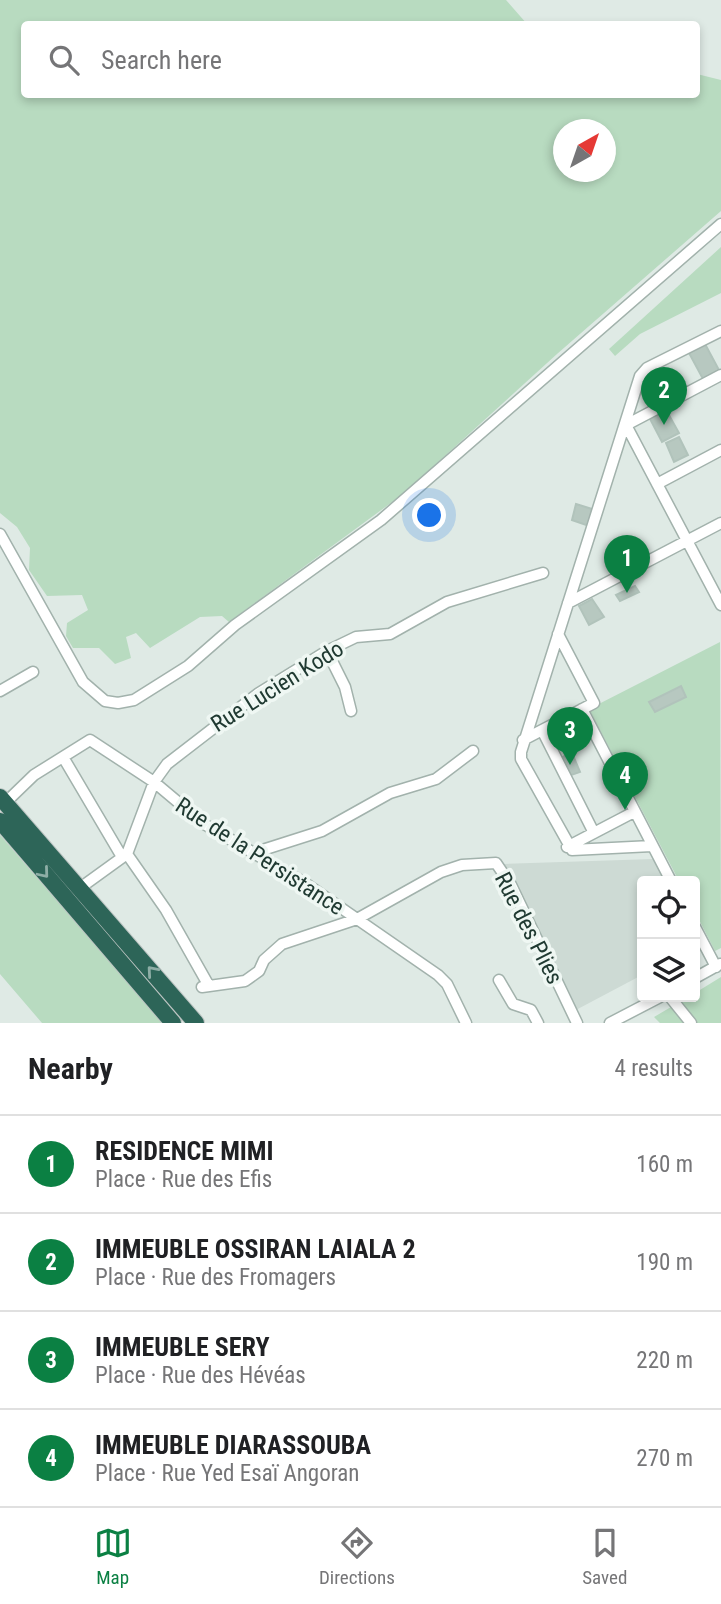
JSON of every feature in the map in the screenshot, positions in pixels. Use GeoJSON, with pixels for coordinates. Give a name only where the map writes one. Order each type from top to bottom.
{"type":"FeatureCollection","features":[{"type":"Feature","properties":{"kind":"highway"},"geometry":{"type":"LineString","coordinates":[[3,800],[196,1023]]}},
{"type":"Feature","properties":{"kind":"highway"},"geometry":{"type":"LineString","coordinates":[[0,821],[173,1023]]}},
{"type":"Feature","properties":{"kind":"street"},"geometry":{"type":"LineString","coordinates":[[0,534],[83,682],[105,701],[118,703],[134,700],[188,666],[235,625],[381,520],[721,224]]}},
{"type":"Feature","properties":{"kind":"street"},"geometry":{"type":"LineString","coordinates":[[652,846],[578,852],[568,846],[521,759],[523,740],[642,371],[721,331]]}},
{"type":"Feature","properties":{"kind":"street"},"geometry":{"type":"LineString","coordinates":[[626,425],[721,375]]}},
{"type":"Feature","properties":{"kind":"street"},"geometry":{"type":"LineString","coordinates":[[626,425],[721,605]]}},
{"type":"Feature","properties":{"kind":"street"},"geometry":{"type":"LineString","coordinates":[[657,484],[721,450]]}},
{"type":"Feature","properties":{"kind":"street"},"geometry":{"type":"LineString","coordinates":[[568,603],[721,523]]}},
{"type":"Feature","properties":{"kind":"street","name":"Rue Lucien Kodo"},"geometry":{"type":"LineString","coordinates":[[125,856],[154,782],[167,764],[208,730],[327,651],[356,637],[390,634],[447,602],[542,573]]}},
{"type":"Feature","properties":{"kind":"street"},"geometry":{"type":"LineString","coordinates":[[523,740],[594,703],[558,634]]}},
{"type":"Feature","properties":{"kind":"street"},"geometry":{"type":"LineString","coordinates":[[327,651],[345,687],[351,710]]}},
{"type":"Feature","properties":{"kind":"street"},"geometry":{"type":"LineString","coordinates":[[0,691],[33,672]]}},
{"type":"Feature","properties":{"kind":"street"},"geometry":{"type":"LineString","coordinates":[[582,709],[668,876]]}},
{"type":"Feature","properties":{"kind":"street"},"geometry":{"type":"LineString","coordinates":[[542,730],[594,833]]}},
{"type":"Feature","properties":{"kind":"street","name":"Rue de la Persistance"},"geometry":{"type":"LineString","coordinates":[[3,800],[28,780],[90,740],[154,782],[185,811],[305,883],[438,975],[447,984],[466,1023]]}},
{"type":"Feature","properties":{"kind":"street"},"geometry":{"type":"LineString","coordinates":[[253,853],[322,831],[390,793],[436,779],[473,751]]}},
{"type":"Feature","properties":{"kind":"street"},"geometry":{"type":"LineString","coordinates":[[62,757],[125,856],[80,888]]}},
{"type":"Feature","properties":{"kind":"street"},"geometry":{"type":"LineString","coordinates":[[568,846],[635,812]]}},
{"type":"Feature","properties":{"kind":"street","name":"Rue des Plies"},"geometry":{"type":"LineString","coordinates":[[125,856],[166,910],[206,986],[245,981],[260,971],[264,960],[282,944],[357,919],[441,872],[462,865],[496,863],[511,885],[577,1023]]}},
{"type":"Feature","properties":{"kind":"street"},"geometry":{"type":"LineString","coordinates":[[700,935],[718,965],[700,975]]}},
{"type":"Feature","properties":{"kind":"street"},"geometry":{"type":"LineString","coordinates":[[499,980],[513,1004],[517,1008],[531,1010],[538,1023]]}},
{"type":"Feature","properties":{"kind":"street"},"geometry":{"type":"LineString","coordinates":[[611,1023],[651,1002]]}},
{"type":"Feature","properties":{"kind":"street"},"geometry":{"type":"LineString","coordinates":[[674,1002],[691,1023]]}},
{"type":"Feature","properties":{"kind":"shaded area"},"geometry":{"type":"Polygon","coordinates":[[[653,859],[662,876],[637,876],[637,978],[574,1011],[504,864],[653,859]]]}},
{"type":"Feature","properties":{"kind":"green space"},"geometry":{"type":"Polygon","coordinates":[[[0,0],[506,0],[524,21],[21,21],[21,98],[700,98],[700,75],[721,80],[721,211],[557,354],[403,494],[229,622],[222,616],[200,617],[150,648],[136,633],[126,637],[131,658],[115,664],[99,648],[73,648],[66,636],[67,623],[88,610],[82,595],[47,596],[29,570],[30,548],[17,527],[0,513],[0,0]]]}},
{"type":"Feature","properties":{"kind":"green space"},"geometry":{"type":"Polygon","coordinates":[[[721,247],[721,293],[640,334],[615,356],[609,349],[721,247]]]}},
{"type":"Feature","properties":{"kind":"green space"},"geometry":{"type":"Polygon","coordinates":[[[720,642],[721,948],[715,951],[700,922],[700,876],[676,876],[589,709],[720,642]]]}},
{"type":"Feature","properties":{"kind":"green space"},"geometry":{"type":"Polygon","coordinates":[[[0,835],[163,1023],[42,1023],[0,974],[0,835]]]}},
{"type":"Feature","properties":{"kind":"green space"},"geometry":{"type":"Polygon","coordinates":[[[721,977],[721,1023],[660,1023],[654,1017],[680,1002],[700,1002],[700,990],[721,977]]]}},
{"type":"Feature","properties":{"kind":"building"},"geometry":{"type":"Polygon","coordinates":[[[705,344],[719,370],[703,379],[689,353],[705,344]]]}},
{"type":"Feature","properties":{"kind":"building"},"geometry":{"type":"Polygon","coordinates":[[[665,408],[679,433],[662,442],[649,417],[665,408]]]}},
{"type":"Feature","properties":{"kind":"building"},"geometry":{"type":"Polygon","coordinates":[[[679,437],[688,455],[674,462],[666,443],[679,437]]]}},
{"type":"Feature","properties":{"kind":"building"},"geometry":{"type":"Polygon","coordinates":[[[576,504],[592,509],[589,526],[572,520],[576,504]]]}},
{"type":"Feature","properties":{"kind":"building"},"geometry":{"type":"Polygon","coordinates":[[[635,586],[639,592],[620,601],[616,595],[635,586]]]}},
{"type":"Feature","properties":{"kind":"building"},"geometry":{"type":"Polygon","coordinates":[[[592,599],[604,617],[589,625],[579,606],[592,599]]]}},
{"type":"Feature","properties":{"kind":"building"},"geometry":{"type":"Polygon","coordinates":[[[681,686],[686,697],[655,712],[649,702],[681,686]]]}},
{"type":"Feature","properties":{"kind":"building"},"geometry":{"type":"Polygon","coordinates":[[[572,753],[580,772],[568,776],[560,758],[572,753]]]}},
{"type":"Feature","properties":{"kind":"place","name":"IMMEUBLE OSSIRAN LAIALA 2"},"geometry":{"type":"Point","coordinates":[664,425]}},
{"type":"Feature","properties":{"kind":"place","name":"RESIDENCE MIMI"},"geometry":{"type":"Point","coordinates":[627,593]}},
{"type":"Feature","properties":{"kind":"place","name":"IMMEUBLE SERY"},"geometry":{"type":"Point","coordinates":[570,765]}},
{"type":"Feature","properties":{"kind":"place","name":"IMMEUBLE DIARASSOUBA"},"geometry":{"type":"Point","coordinates":[625,810]}}]}
